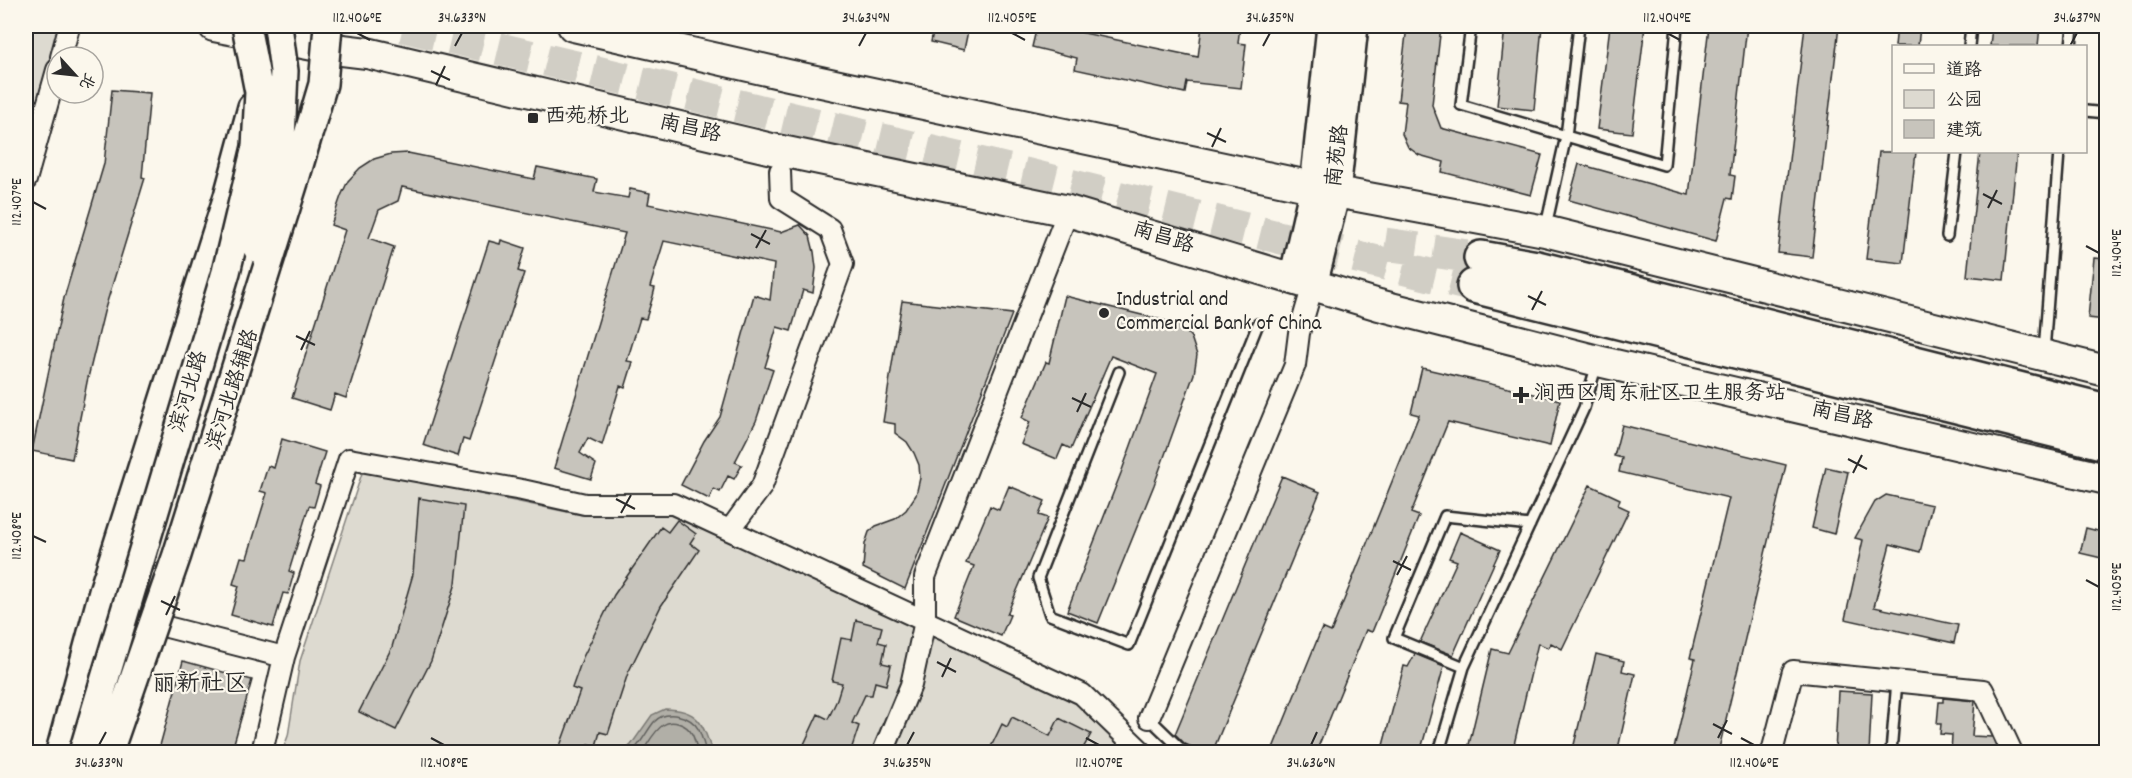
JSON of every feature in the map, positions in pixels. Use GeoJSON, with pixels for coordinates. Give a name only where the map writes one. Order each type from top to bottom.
{"type":"FeatureCollection","features":[{"type":"Feature","properties":{"kind":"highway","name":"南昌路"},"geometry":{"type":"LineString","coordinates":[[2106,411],[1548,271],[1478,272],[2106,442]]}},
{"type":"Feature","properties":{"kind":"main road","name":"南昌路"},"geometry":{"type":"LineString","coordinates":[[214,26],[332,33],[367,53],[772,149],[1068,212],[1379,305],[1598,361],[2106,478]]}},
{"type":"Feature","properties":{"kind":"main road"},"geometry":{"type":"LineString","coordinates":[[573,26],[788,75],[1325,190],[1545,231],[2106,371]]}},
{"type":"Feature","properties":{"kind":"main road","name":"南苑路"},"geometry":{"type":"LineString","coordinates":[[1325,190],[1331,26]]}},
{"type":"Feature","properties":{"kind":"main road","name":"南苑路"},"geometry":{"type":"LineString","coordinates":[[1303,282],[1325,190],[1354,26]]}},
{"type":"Feature","properties":{"kind":"main road"},"geometry":{"type":"LineString","coordinates":[[60,753],[111,612],[228,196],[252,106],[262,56],[262,28]]}},
{"type":"Feature","properties":{"kind":"main road","name":"滨河北路"},"geometry":{"type":"LineString","coordinates":[[114,751],[146,613],[255,258],[281,140],[284,71],[262,28]]}},
{"type":"Feature","properties":{"kind":"main road","name":"滨河北路"},"geometry":{"type":"LineString","coordinates":[[82,753],[226,272],[256,147],[262,28]]}},
{"type":"Feature","properties":{"kind":"main road"},"geometry":{"type":"LineString","coordinates":[[114,751],[295,179],[323,84],[332,33]]}},
{"type":"Feature","properties":{"kind":"main road","name":"滨河北路辅路"},"geometry":{"type":"LineString","coordinates":[[114,751],[160,624],[291,212],[333,69],[332,33]]}},
{"type":"Feature","properties":{"kind":"street"},"geometry":{"type":"LineString","coordinates":[[64,45],[69,27]]}},
{"type":"Feature","properties":{"kind":"street"},"geometry":{"type":"LineString","coordinates":[[26,180],[47,105]]}},
{"type":"Feature","properties":{"kind":"street"},"geometry":{"type":"LineString","coordinates":[[730,530],[762,486],[843,264],[830,229],[781,198],[780,171]]}},
{"type":"Feature","properties":{"kind":"street"},"geometry":{"type":"LineString","coordinates":[[883,753],[911,685],[925,621],[925,577],[1068,212]]}},
{"type":"Feature","properties":{"kind":"street"},"geometry":{"type":"LineString","coordinates":[[1149,717],[1295,365],[1303,282]]}},
{"type":"Feature","properties":{"kind":"street"},"geometry":{"type":"LineString","coordinates":[[262,753],[284,657],[349,459],[517,489],[585,504],[673,504],[1082,693],[1142,753]]}},
{"type":"Feature","properties":{"kind":"street"},"geometry":{"type":"LineString","coordinates":[[111,612],[284,657]]}},
{"type":"Feature","properties":{"kind":"street"},"geometry":{"type":"LineString","coordinates":[[1772,753],[1793,671],[1983,690],[2012,753]]}},
{"type":"Feature","properties":{"kind":"lane"},"geometry":{"type":"LineString","coordinates":[[1471,26],[1461,105],[1664,165],[1677,26]]}},
{"type":"Feature","properties":{"kind":"lane"},"geometry":{"type":"LineString","coordinates":[[1545,231],[1566,136],[1579,26]]}},
{"type":"Feature","properties":{"kind":"lane"},"geometry":{"type":"LineString","coordinates":[[1969,45],[1971,26]]}},
{"type":"Feature","properties":{"kind":"lane"},"geometry":{"type":"LineString","coordinates":[[2071,45],[2073,26]]}},
{"type":"Feature","properties":{"kind":"lane"},"geometry":{"type":"LineString","coordinates":[[2087,111],[2106,113]]}},
{"type":"Feature","properties":{"kind":"lane"},"geometry":{"type":"LineString","coordinates":[[1947,236],[1956,153]]}},
{"type":"Feature","properties":{"kind":"lane"},"geometry":{"type":"LineString","coordinates":[[2044,354],[2059,153]]}},
{"type":"Feature","properties":{"kind":"lane"},"geometry":{"type":"LineString","coordinates":[[1119,372],[1038,578],[1050,615],[1129,645],[1258,324]]}},
{"type":"Feature","properties":{"kind":"lane"},"geometry":{"type":"LineString","coordinates":[[1439,753],[1464,667],[1584,408],[1598,361]]}},
{"type":"Feature","properties":{"kind":"lane"},"geometry":{"type":"LineString","coordinates":[[1464,667],[1394,638],[1445,516],[1530,525]]}},
{"type":"Feature","properties":{"kind":"lane"},"geometry":{"type":"LineString","coordinates":[[1891,753],[1897,681]]}},
{"type":"Feature","properties":{"kind":"lane"},"geometry":{"type":"LineString","coordinates":[[1149,717],[1184,753]]}},
{"type":"Feature","properties":{"kind":"green space"},"geometry":{"type":"Polygon","coordinates":[[[26,26],[69,27],[64,45],[45,45],[45,105],[47,105],[26,180],[26,26]]]}},
{"type":"Feature","properties":{"kind":"green space"},"geometry":{"type":"Polygon","coordinates":[[[363,470],[582,515],[676,514],[1077,700],[1128,752],[282,752],[288,736],[300,661],[363,470]]]}},
{"type":"Feature","properties":{"kind":"water"},"geometry":{"type":"Polygon","coordinates":[[[665,709],[692,715],[706,733],[712,752],[623,752],[631,745],[652,715],[665,709]]]}},
{"type":"Feature","properties":{"kind":"building"},"geometry":{"type":"Polygon","coordinates":[[[934,26],[969,26],[964,50],[931,42],[934,26]]]}},
{"type":"Feature","properties":{"kind":"building"},"geometry":{"type":"Polygon","coordinates":[[[1037,26],[1081,26],[1079,32],[1198,57],[1202,26],[1240,26],[1238,43],[1246,44],[1241,88],[1187,82],[1185,93],[1075,69],[1077,58],[1032,47],[1037,26]]]}},
{"type":"Feature","properties":{"kind":"building"},"geometry":{"type":"Polygon","coordinates":[[[1407,26],[1441,26],[1432,105],[1441,128],[1542,155],[1531,195],[1442,172],[1444,162],[1419,155],[1408,147],[1402,134],[1406,102],[1398,101],[1407,26]]]}},
{"type":"Feature","properties":{"kind":"building"},"geometry":{"type":"Polygon","coordinates":[[[1505,26],[1542,26],[1534,110],[1497,106],[1505,26]]]}},
{"type":"Feature","properties":{"kind":"building"},"geometry":{"type":"Polygon","coordinates":[[[1610,26],[1645,26],[1632,133],[1597,129],[1610,26]]]}},
{"type":"Feature","properties":{"kind":"building"},"geometry":{"type":"Polygon","coordinates":[[[1709,26],[1747,26],[1730,175],[1735,176],[1732,199],[1727,198],[1716,241],[1569,200],[1579,164],[1689,195],[1709,26]]]}},
{"type":"Feature","properties":{"kind":"building"},"geometry":{"type":"Polygon","coordinates":[[[1805,26],[1839,26],[1812,257],[1778,253],[1805,26]]]}},
{"type":"Feature","properties":{"kind":"building"},"geometry":{"type":"Polygon","coordinates":[[[1897,26],[1920,26],[1918,45],[1895,45],[1897,26]]]}},
{"type":"Feature","properties":{"kind":"building"},"geometry":{"type":"Polygon","coordinates":[[[2005,26],[2040,26],[2038,45],[1990,45],[1992,27],[2004,28],[2005,26]]]}},
{"type":"Feature","properties":{"kind":"building"},"geometry":{"type":"Polygon","coordinates":[[[112,90],[150,93],[142,177],[145,178],[104,312],[72,459],[32,451],[64,298],[104,164],[112,90]]]}},
{"type":"Feature","properties":{"kind":"building"},"geometry":{"type":"Polygon","coordinates":[[[1879,152],[1916,153],[1903,263],[1866,259],[1879,152]]]}},
{"type":"Feature","properties":{"kind":"building"},"geometry":{"type":"Polygon","coordinates":[[[408,153],[534,179],[537,167],[597,179],[594,192],[628,198],[630,189],[650,193],[648,204],[781,232],[800,225],[810,236],[814,252],[816,268],[813,293],[803,290],[791,331],[777,327],[765,367],[773,370],[756,421],[735,462],[742,465],[734,479],[728,476],[720,492],[714,489],[709,499],[681,485],[704,441],[720,417],[754,295],[770,300],[774,264],[664,241],[650,287],[655,288],[646,319],[640,318],[627,361],[633,362],[625,388],[620,386],[602,445],[588,438],[580,453],[596,464],[591,479],[554,468],[625,233],[402,187],[398,201],[379,210],[369,238],[394,247],[346,398],[335,394],[330,410],[292,398],[345,230],[331,225],[348,181],[360,168],[374,159],[391,154],[408,153]]]}},
{"type":"Feature","properties":{"kind":"building"},"geometry":{"type":"Polygon","coordinates":[[[1980,153],[2017,153],[2004,280],[1967,276],[1980,153]]]}},
{"type":"Feature","properties":{"kind":"building"},"geometry":{"type":"Polygon","coordinates":[[[501,240],[525,248],[518,271],[524,273],[469,441],[463,439],[458,456],[423,445],[489,241],[500,244],[501,240]]]}},
{"type":"Feature","properties":{"kind":"building"},"geometry":{"type":"Polygon","coordinates":[[[2094,258],[2106,259],[2106,320],[2088,318],[2094,258]]]}},
{"type":"Feature","properties":{"kind":"building"},"geometry":{"type":"Polygon","coordinates":[[[1065,296],[1178,324],[1191,337],[1197,355],[1194,374],[1154,485],[1098,623],[1067,611],[1157,374],[1111,356],[1071,449],[1063,445],[1057,459],[1021,444],[1030,422],[1022,418],[1046,362],[1049,363],[1065,296]]]}},
{"type":"Feature","properties":{"kind":"building"},"geometry":{"type":"Polygon","coordinates":[[[902,301],[1012,314],[905,589],[863,568],[865,544],[869,532],[876,526],[895,519],[906,510],[916,495],[920,478],[919,465],[907,442],[895,433],[895,424],[883,422],[902,301]]]}},
{"type":"Feature","properties":{"kind":"building"},"geometry":{"type":"Polygon","coordinates":[[[1422,368],[1560,400],[1550,446],[1448,422],[1411,513],[1419,516],[1372,632],[1366,630],[1316,752],[1305,747],[1303,753],[1271,753],[1322,628],[1331,632],[1419,415],[1411,413],[1422,368]]]}},
{"type":"Feature","properties":{"kind":"building"},"geometry":{"type":"Polygon","coordinates":[[[1622,425],[1786,465],[1718,753],[1673,753],[1695,659],[1690,658],[1729,498],[1619,472],[1622,458],[1614,456],[1622,425]]]}},
{"type":"Feature","properties":{"kind":"building"},"geometry":{"type":"Polygon","coordinates":[[[282,439],[325,452],[315,484],[320,486],[314,507],[309,506],[289,571],[294,573],[288,594],[283,593],[273,627],[231,615],[239,586],[233,584],[241,557],[247,558],[267,493],[260,491],[268,466],[274,468],[282,439]]]}},
{"type":"Feature","properties":{"kind":"building"},"geometry":{"type":"Polygon","coordinates":[[[1826,467],[1848,472],[1834,534],[1812,528],[1826,467]]]}},
{"type":"Feature","properties":{"kind":"building"},"geometry":{"type":"Polygon","coordinates":[[[1282,476],[1320,492],[1212,753],[1206,753],[1185,744],[1175,734],[1282,476]]]}},
{"type":"Feature","properties":{"kind":"building"},"geometry":{"type":"Polygon","coordinates":[[[1590,485],[1620,499],[1618,505],[1629,510],[1562,649],[1551,643],[1548,648],[1538,643],[1512,753],[1467,753],[1492,649],[1508,653],[1590,485]]]}},
{"type":"Feature","properties":{"kind":"building"},"geometry":{"type":"Polygon","coordinates":[[[1009,486],[1045,501],[1039,515],[1048,518],[1007,614],[1010,615],[1001,636],[954,616],[974,566],[966,563],[990,506],[999,510],[1009,486]]]}},
{"type":"Feature","properties":{"kind":"building"},"geometry":{"type":"Polygon","coordinates":[[[1886,495],[1932,505],[1920,552],[1890,544],[1874,607],[1958,625],[1954,643],[1845,619],[1863,540],[1855,538],[1875,502],[1886,495]]]}},
{"type":"Feature","properties":{"kind":"building"},"geometry":{"type":"Polygon","coordinates":[[[419,498],[464,506],[456,583],[431,661],[396,730],[359,712],[392,647],[413,574],[419,498]]]}},
{"type":"Feature","properties":{"kind":"building"},"geometry":{"type":"Polygon","coordinates":[[[677,520],[696,534],[690,543],[699,550],[661,606],[628,673],[608,734],[600,732],[596,746],[589,744],[586,753],[577,753],[560,746],[580,691],[572,688],[583,657],[614,595],[661,527],[668,532],[677,520]]]}},
{"type":"Feature","properties":{"kind":"building"},"geometry":{"type":"Polygon","coordinates":[[[2086,528],[2106,533],[2106,559],[2080,553],[2086,528]]]}},
{"type":"Feature","properties":{"kind":"building"},"geometry":{"type":"Polygon","coordinates":[[[1460,532],[1500,550],[1453,655],[1420,642],[1457,561],[1449,558],[1460,532]]]}},
{"type":"Feature","properties":{"kind":"building"},"geometry":{"type":"Polygon","coordinates":[[[856,620],[882,627],[878,642],[886,644],[882,663],[891,665],[886,685],[875,682],[872,695],[865,695],[852,723],[859,726],[850,753],[800,753],[818,714],[828,719],[836,702],[842,683],[832,681],[841,638],[852,640],[856,620]]]}},
{"type":"Feature","properties":{"kind":"building"},"geometry":{"type":"Polygon","coordinates":[[[1415,654],[1444,666],[1420,753],[1381,753],[1404,666],[1408,667],[1415,654]]]}},
{"type":"Feature","properties":{"kind":"building"},"geometry":{"type":"Polygon","coordinates":[[[1596,654],[1624,661],[1622,671],[1635,674],[1617,753],[1572,753],[1596,654]]]}},
{"type":"Feature","properties":{"kind":"building"},"geometry":{"type":"Polygon","coordinates":[[[183,661],[252,680],[232,750],[223,747],[222,753],[158,753],[183,661]]]}},
{"type":"Feature","properties":{"kind":"building"},"geometry":{"type":"Polygon","coordinates":[[[1838,691],[1872,693],[1869,753],[1835,753],[1838,691]]]}},
{"type":"Feature","properties":{"kind":"building"},"geometry":{"type":"Polygon","coordinates":[[[1943,698],[1975,701],[1972,736],[1992,737],[1999,753],[1951,753],[1952,735],[1940,734],[1941,724],[1937,724],[1939,702],[1943,702],[1943,698]]]}},
{"type":"Feature","properties":{"kind":"building"},"geometry":{"type":"Polygon","coordinates":[[[1012,717],[1050,736],[1059,718],[1091,734],[1081,752],[1083,753],[988,753],[1002,724],[1007,727],[1012,717]]]}},
{"type":"Feature","properties":{"kind":"tunnel"},"geometry":{"type":"LineString","coordinates":[[403,26],[1025,174],[1474,286]]}},
{"type":"Feature","properties":{"kind":"tunnel"},"geometry":{"type":"LineString","coordinates":[[1385,244],[1481,258]]}},
{"type":"Feature","properties":{"kind":"place","name":"西苑桥北"},"geometry":{"type":"Point","coordinates":[533,118]}},
{"type":"Feature","properties":{"kind":"place","name":"Industrial and Commercial Bank of China"},"geometry":{"type":"Point","coordinates":[1104,313]}},
{"type":"Feature","properties":{"kind":"place","name":"涧西区周东社区卫生服务站"},"geometry":{"type":"Point","coordinates":[1521,395]}},
{"type":"Feature","properties":{"kind":"district","name":"丽新社区"},"geometry":{"type":"Point","coordinates":[200,685]}}]}
